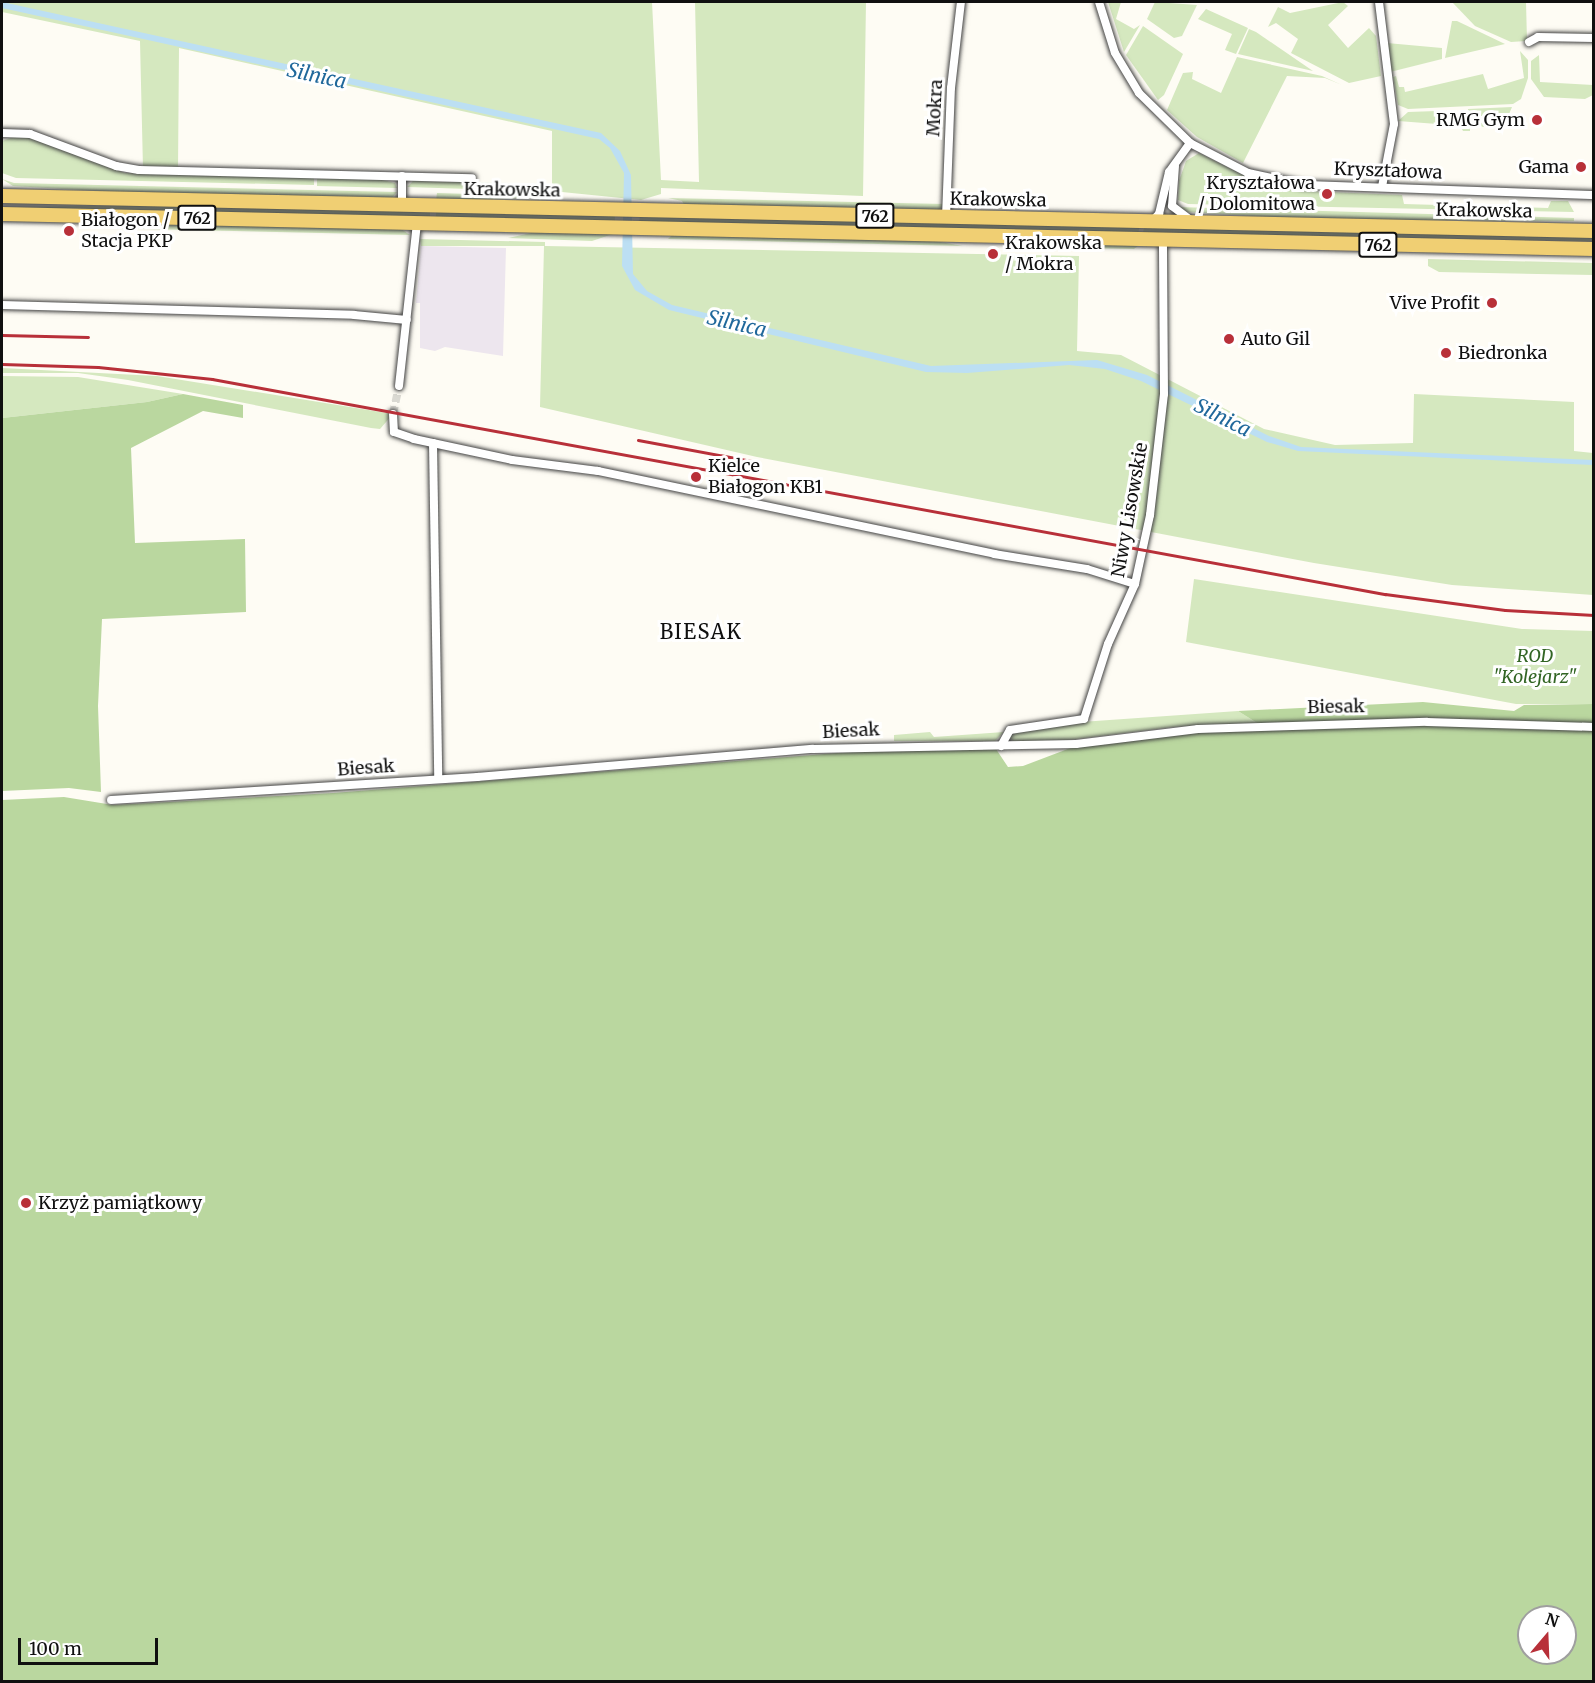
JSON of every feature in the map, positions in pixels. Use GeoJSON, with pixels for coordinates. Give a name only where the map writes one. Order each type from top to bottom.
{"type":"FeatureCollection","features":[{"type":"Feature","properties":{"kind":"main road","name":"Krakowska"},"geometry":{"type":"LineString","coordinates":[[2,196],[1593,231]]}},
{"type":"Feature","properties":{"kind":"main road","name":"Krakowska"},"geometry":{"type":"LineString","coordinates":[[2,214],[1593,249]]}},
{"type":"Feature","properties":{"kind":"street","name":"Mokra"},"geometry":{"type":"LineString","coordinates":[[946,217],[951,88],[961,2]]}},
{"type":"Feature","properties":{"kind":"street","name":"Kryształowa"},"geometry":{"type":"LineString","coordinates":[[1099,2],[1115,53],[1138,93],[1190,143],[1228,164],[1274,180],[1304,185],[1593,195]]}},
{"type":"Feature","properties":{"kind":"street"},"geometry":{"type":"LineString","coordinates":[[1379,2],[1394,124],[1382,187]]}},
{"type":"Feature","properties":{"kind":"street"},"geometry":{"type":"LineString","coordinates":[[1529,42],[1538,38],[1593,38]]}},
{"type":"Feature","properties":{"kind":"street"},"geometry":{"type":"LineString","coordinates":[[2,132],[30,134],[116,166],[139,170],[472,178]]}},
{"type":"Feature","properties":{"kind":"street"},"geometry":{"type":"LineString","coordinates":[[1151,222],[1160,214],[1166,179],[1190,143]]}},
{"type":"Feature","properties":{"kind":"street"},"geometry":{"type":"LineString","coordinates":[[1175,165],[1172,206],[1182,216],[1197,223]]}},
{"type":"Feature","properties":{"kind":"street"},"geometry":{"type":"LineString","coordinates":[[402,176],[402,205]]}},
{"type":"Feature","properties":{"kind":"street"},"geometry":{"type":"LineString","coordinates":[[399,386],[417,224]]}},
{"type":"Feature","properties":{"kind":"street","name":"Niwy Lisowskie"},"geometry":{"type":"LineString","coordinates":[[1001,746],[1010,730],[1084,719],[1108,644],[1135,584],[1150,515],[1164,394],[1163,240]]}},
{"type":"Feature","properties":{"kind":"street"},"geometry":{"type":"LineString","coordinates":[[2,305],[292,312],[407,320]]}},
{"type":"Feature","properties":{"kind":"street"},"geometry":{"type":"LineString","coordinates":[[393,414],[396,434],[433,443],[512,460],[598,471],[994,555],[1087,569],[1135,584]]}},
{"type":"Feature","properties":{"kind":"street"},"geometry":{"type":"LineString","coordinates":[[433,443],[438,779]]}},
{"type":"Feature","properties":{"kind":"street","name":"Biesak"},"geometry":{"type":"LineString","coordinates":[[111,800],[438,779],[792,750],[1076,744],[1198,729],[1427,722],[1593,727]]}},
{"type":"Feature","properties":{"kind":"shaded area"},"geometry":{"type":"Polygon","coordinates":[[[421,246],[506,248],[503,356],[445,347],[435,351],[420,348],[420,303],[416,303],[421,246]]]}},
{"type":"Feature","properties":{"kind":"green space"},"geometry":{"type":"Polygon","coordinates":[[[2,2],[652,2],[661,180],[699,182],[695,2],[866,2],[863,196],[661,188],[661,194],[641,200],[562,192],[407,187],[413,181],[552,184],[552,131],[179,48],[178,169],[143,169],[140,41],[2,12],[2,2]]]}},
{"type":"Feature","properties":{"kind":"green space"},"geometry":{"type":"Polygon","coordinates":[[[1108,2],[1121,2],[1116,19],[1134,29],[1140,25],[1124,52],[1108,2]]]}},
{"type":"Feature","properties":{"kind":"green space"},"geometry":{"type":"Polygon","coordinates":[[[1155,2],[1197,5],[1182,36],[1174,38],[1147,19],[1155,2]]]}},
{"type":"Feature","properties":{"kind":"green space"},"geometry":{"type":"Polygon","coordinates":[[[1343,2],[1348,6],[1328,25],[1348,48],[1369,28],[1376,36],[1381,76],[1349,83],[1291,53],[1298,39],[1276,23],[1268,27],[1278,7],[1290,13],[1343,2]]]}},
{"type":"Feature","properties":{"kind":"green space"},"geometry":{"type":"Polygon","coordinates":[[[1452,2],[1526,2],[1527,41],[1511,42],[1475,26],[1452,2]]]}},
{"type":"Feature","properties":{"kind":"green space"},"geometry":{"type":"Polygon","coordinates":[[[1206,9],[1248,28],[1236,54],[1225,50],[1232,34],[1198,19],[1206,9]]]}},
{"type":"Feature","properties":{"kind":"green space"},"geometry":{"type":"Polygon","coordinates":[[[1452,21],[1457,21],[1505,44],[1445,58],[1452,21]]]}},
{"type":"Feature","properties":{"kind":"green space"},"geometry":{"type":"Polygon","coordinates":[[[1143,26],[1183,54],[1164,95],[1158,100],[1126,55],[1143,26]]]}},
{"type":"Feature","properties":{"kind":"green space"},"geometry":{"type":"Polygon","coordinates":[[[1249,29],[1256,32],[1313,71],[1238,54],[1249,29]]]}},
{"type":"Feature","properties":{"kind":"green space"},"geometry":{"type":"Polygon","coordinates":[[[1387,43],[1442,48],[1442,59],[1390,72],[1387,43]]]}},
{"type":"Feature","properties":{"kind":"green space"},"geometry":{"type":"Polygon","coordinates":[[[1520,51],[1528,60],[1528,78],[1521,99],[1513,104],[1408,109],[1398,105],[1393,77],[1396,76],[1399,87],[1404,87],[1405,92],[1483,74],[1488,89],[1524,78],[1520,51]]]}},
{"type":"Feature","properties":{"kind":"green space"},"geometry":{"type":"Polygon","coordinates":[[[1539,55],[1540,82],[1593,85],[1593,95],[1585,99],[1544,97],[1531,79],[1531,61],[1539,55]]]}},
{"type":"Feature","properties":{"kind":"green space"},"geometry":{"type":"Polygon","coordinates":[[[1237,57],[1322,76],[1342,85],[1325,78],[1287,76],[1243,163],[1197,137],[1167,110],[1183,73],[1193,72],[1192,79],[1221,93],[1237,57]]]}},
{"type":"Feature","properties":{"kind":"green space"},"geometry":{"type":"Polygon","coordinates":[[[1512,107],[1507,119],[1502,119],[1502,114],[1492,114],[1491,123],[1483,127],[1470,121],[1470,131],[1463,131],[1460,125],[1449,128],[1447,122],[1467,122],[1468,109],[1512,107]]]}},
{"type":"Feature","properties":{"kind":"green space"},"geometry":{"type":"Polygon","coordinates":[[[1437,111],[1442,118],[1439,128],[1437,124],[1398,121],[1408,112],[1437,111]]]}},
{"type":"Feature","properties":{"kind":"green space"},"geometry":{"type":"Polygon","coordinates":[[[22,134],[125,173],[314,178],[314,185],[16,178],[2,173],[2,141],[22,134]]]}},
{"type":"Feature","properties":{"kind":"green space"},"geometry":{"type":"Polygon","coordinates":[[[1199,153],[1243,175],[1282,186],[1314,189],[1324,196],[1330,196],[1330,192],[1402,195],[1404,204],[1548,208],[1551,201],[1568,201],[1574,212],[1188,204],[1178,200],[1179,181],[1186,161],[1199,153]]]}},
{"type":"Feature","properties":{"kind":"green space"},"geometry":{"type":"Polygon","coordinates":[[[317,178],[378,179],[395,183],[397,188],[317,186],[317,178]]]}},
{"type":"Feature","properties":{"kind":"green space"},"geometry":{"type":"Polygon","coordinates":[[[2,179],[14,183],[397,192],[391,199],[151,194],[13,186],[2,179]]]}},
{"type":"Feature","properties":{"kind":"green space"},"geometry":{"type":"Polygon","coordinates":[[[437,193],[534,196],[536,198],[436,200],[437,193]]]}},
{"type":"Feature","properties":{"kind":"green space"},"geometry":{"type":"Polygon","coordinates":[[[668,198],[944,204],[939,210],[685,206],[682,201],[668,198]]]}},
{"type":"Feature","properties":{"kind":"green space"},"geometry":{"type":"Polygon","coordinates":[[[150,205],[430,212],[430,218],[12,207],[150,205]]]}},
{"type":"Feature","properties":{"kind":"green space"},"geometry":{"type":"Polygon","coordinates":[[[1177,207],[1574,218],[1574,221],[1302,219],[1187,212],[1177,207]]]}},
{"type":"Feature","properties":{"kind":"green space"},"geometry":{"type":"Polygon","coordinates":[[[436,212],[615,215],[615,221],[436,218],[436,212]]]}},
{"type":"Feature","properties":{"kind":"green space"},"geometry":{"type":"Polygon","coordinates":[[[640,216],[1139,227],[1139,229],[1138,234],[639,222],[640,216]]]}},
{"type":"Feature","properties":{"kind":"green space"},"geometry":{"type":"Polygon","coordinates":[[[128,223],[401,229],[410,235],[101,228],[128,223]]]}},
{"type":"Feature","properties":{"kind":"green space"},"geometry":{"type":"Polygon","coordinates":[[[1144,227],[1593,237],[1594,241],[1143,233],[1144,227]]]}},
{"type":"Feature","properties":{"kind":"green space"},"geometry":{"type":"Polygon","coordinates":[[[536,232],[613,234],[592,241],[508,238],[536,232]]]}},
{"type":"Feature","properties":{"kind":"green space"},"geometry":{"type":"Polygon","coordinates":[[[672,235],[929,240],[963,246],[668,239],[672,235]]]}},
{"type":"Feature","properties":{"kind":"green space"},"geometry":{"type":"Polygon","coordinates":[[[420,239],[545,242],[545,246],[1079,256],[1077,351],[1121,355],[1264,429],[1335,445],[1413,443],[1414,394],[1574,402],[1574,451],[1593,453],[1593,595],[1452,585],[1314,563],[757,457],[540,407],[544,246],[421,246],[420,239]]]}},
{"type":"Feature","properties":{"kind":"green space"},"geometry":{"type":"Polygon","coordinates":[[[1048,243],[1139,245],[1134,249],[1027,247],[1048,243]]]}},
{"type":"Feature","properties":{"kind":"green space"},"geometry":{"type":"Polygon","coordinates":[[[1428,259],[1593,263],[1593,275],[1439,272],[1428,266],[1428,259]]]}},
{"type":"Feature","properties":{"kind":"green space"},"geometry":{"type":"Polygon","coordinates":[[[2,368],[157,376],[393,414],[380,429],[371,428],[128,380],[78,373],[2,373],[2,368]]]}},
{"type":"Feature","properties":{"kind":"green space"},"geometry":{"type":"Polygon","coordinates":[[[2,376],[78,377],[183,394],[147,402],[2,418],[2,376]]]}},
{"type":"Feature","properties":{"kind":"green space"},"geometry":{"type":"Polygon","coordinates":[[[183,394],[243,405],[243,418],[203,411],[131,448],[135,543],[245,539],[246,612],[102,619],[98,706],[101,792],[69,788],[2,791],[2,418],[147,402],[183,394]]]}},
{"type":"Feature","properties":{"kind":"green space","name":"ROD \"Kolejarz\""},"geometry":{"type":"Polygon","coordinates":[[[1194,579],[1522,629],[1593,631],[1593,704],[1516,704],[1186,642],[1194,579]]]}},
{"type":"Feature","properties":{"kind":"green space"},"geometry":{"type":"Polygon","coordinates":[[[1423,702],[1514,711],[1524,705],[1593,704],[1593,1681],[2,1681],[2,800],[64,797],[113,805],[333,793],[887,749],[996,749],[1008,767],[1023,766],[1073,747],[1175,734],[1429,719],[1257,723],[1238,711],[1423,702]]]}},
{"type":"Feature","properties":{"kind":"green space"},"geometry":{"type":"Polygon","coordinates":[[[1238,711],[1257,723],[1173,727],[1068,740],[1014,742],[1010,738],[1013,732],[1081,722],[1238,711]]]}},
{"type":"Feature","properties":{"kind":"green space"},"geometry":{"type":"Polygon","coordinates":[[[930,732],[934,737],[1004,732],[995,741],[894,741],[894,735],[930,732]]]}},
{"type":"Feature","properties":{"kind":"water","name":"Silnica"},"geometry":{"type":"Polygon","coordinates":[[[2,2],[601,133],[620,151],[631,175],[633,274],[647,291],[672,305],[931,366],[1097,360],[1147,375],[1269,436],[1301,447],[1593,460],[1593,465],[1298,451],[1267,442],[1141,381],[1105,369],[1069,365],[967,373],[926,372],[669,310],[635,290],[622,266],[624,173],[610,148],[599,139],[2,8],[2,2]]]}},
{"type":"Feature","properties":{"kind":"tunnel"},"geometry":{"type":"LineString","coordinates":[[393,414],[399,386]]}},
{"type":"Feature","properties":{"kind":"railway"},"geometry":{"type":"LineString","coordinates":[[2,335],[88,337]]}},
{"type":"Feature","properties":{"kind":"railway"},"geometry":{"type":"LineString","coordinates":[[2,364],[98,367],[212,379],[1385,594],[1505,610],[1594,615]]}},
{"type":"Feature","properties":{"kind":"railway"},"geometry":{"type":"LineString","coordinates":[[638,440],[751,461]]}},
{"type":"Feature","properties":{"kind":"place","name":"RMG Gym"},"geometry":{"type":"Point","coordinates":[1537,120]}},
{"type":"Feature","properties":{"kind":"place","name":"Gama"},"geometry":{"type":"Point","coordinates":[1581,167]}},
{"type":"Feature","properties":{"kind":"place","name":"Kryształowa / Dolomitowa"},"geometry":{"type":"Point","coordinates":[1327,194]}},
{"type":"Feature","properties":{"kind":"place","name":"Białogon / Stacja PKP"},"geometry":{"type":"Point","coordinates":[69,231]}},
{"type":"Feature","properties":{"kind":"place","name":"Krakowska / Mokra"},"geometry":{"type":"Point","coordinates":[993,254]}},
{"type":"Feature","properties":{"kind":"place","name":"Vive Profit"},"geometry":{"type":"Point","coordinates":[1492,303]}},
{"type":"Feature","properties":{"kind":"place","name":"Auto Gil"},"geometry":{"type":"Point","coordinates":[1229,339]}},
{"type":"Feature","properties":{"kind":"place","name":"Biedronka"},"geometry":{"type":"Point","coordinates":[1446,353]}},
{"type":"Feature","properties":{"kind":"place","name":"Kielce Białogon KB1"},"geometry":{"type":"Point","coordinates":[696,477]}},
{"type":"Feature","properties":{"kind":"place","name":"Krzyż pamiątkowy"},"geometry":{"type":"Point","coordinates":[26,1203]}},
{"type":"Feature","properties":{"kind":"district","name":"BIESAK"},"geometry":{"type":"Point","coordinates":[701,631]}}]}
